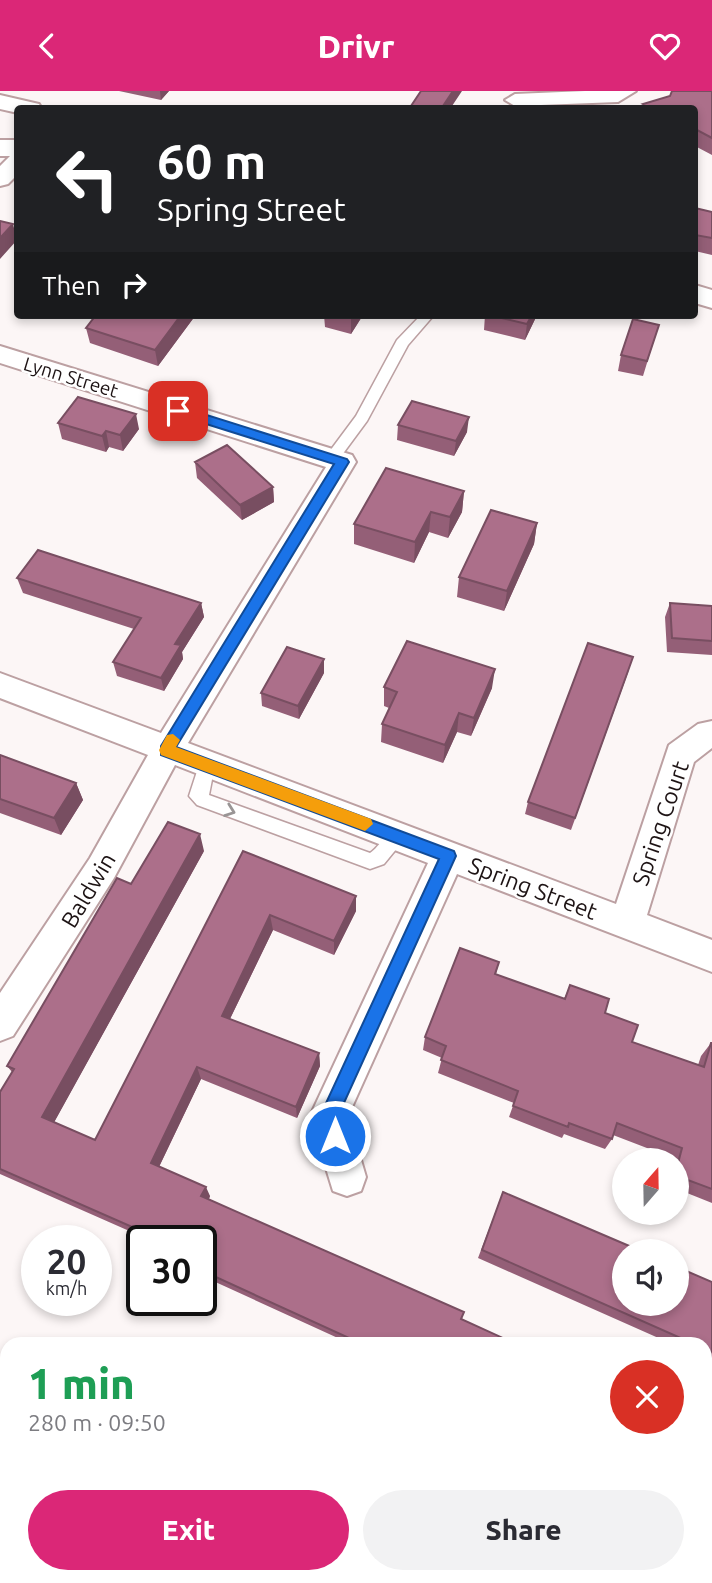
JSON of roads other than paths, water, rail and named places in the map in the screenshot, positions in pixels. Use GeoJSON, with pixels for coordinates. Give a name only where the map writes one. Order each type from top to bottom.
{"type":"FeatureCollection","features":[{"type":"Feature","properties":{"kind":"street"},"geometry":{"type":"LineString","coordinates":[[515,100],[618,96],[626,91]]}},
{"type":"Feature","properties":{"kind":"street"},"geometry":{"type":"LineString","coordinates":[[0,179],[14,165]]}},
{"type":"Feature","properties":{"kind":"street","name":"Lynn Street"},"geometry":{"type":"LineString","coordinates":[[0,355],[337,460]]}},
{"type":"Feature","properties":{"kind":"street","name":"Baldwin"},"geometry":{"type":"LineString","coordinates":[[0,1024],[59,938],[102,867],[167,750],[337,460]]}},
{"type":"Feature","properties":{"kind":"street","name":"Spring Street"},"geometry":{"type":"LineString","coordinates":[[0,685],[712,956]]}},
{"type":"Feature","properties":{"kind":"street","name":"Spring Court"},"geometry":{"type":"LineString","coordinates":[[627,924],[680,754],[709,733]]}},
{"type":"Feature","properties":{"kind":"street"},"geometry":{"type":"LineString","coordinates":[[347,1177],[329,1116],[448,856]]}},
{"type":"Feature","properties":{"kind":"lane"},"geometry":{"type":"LineString","coordinates":[[337,460],[370,409],[404,339],[421,327],[426,319]]}}]}
